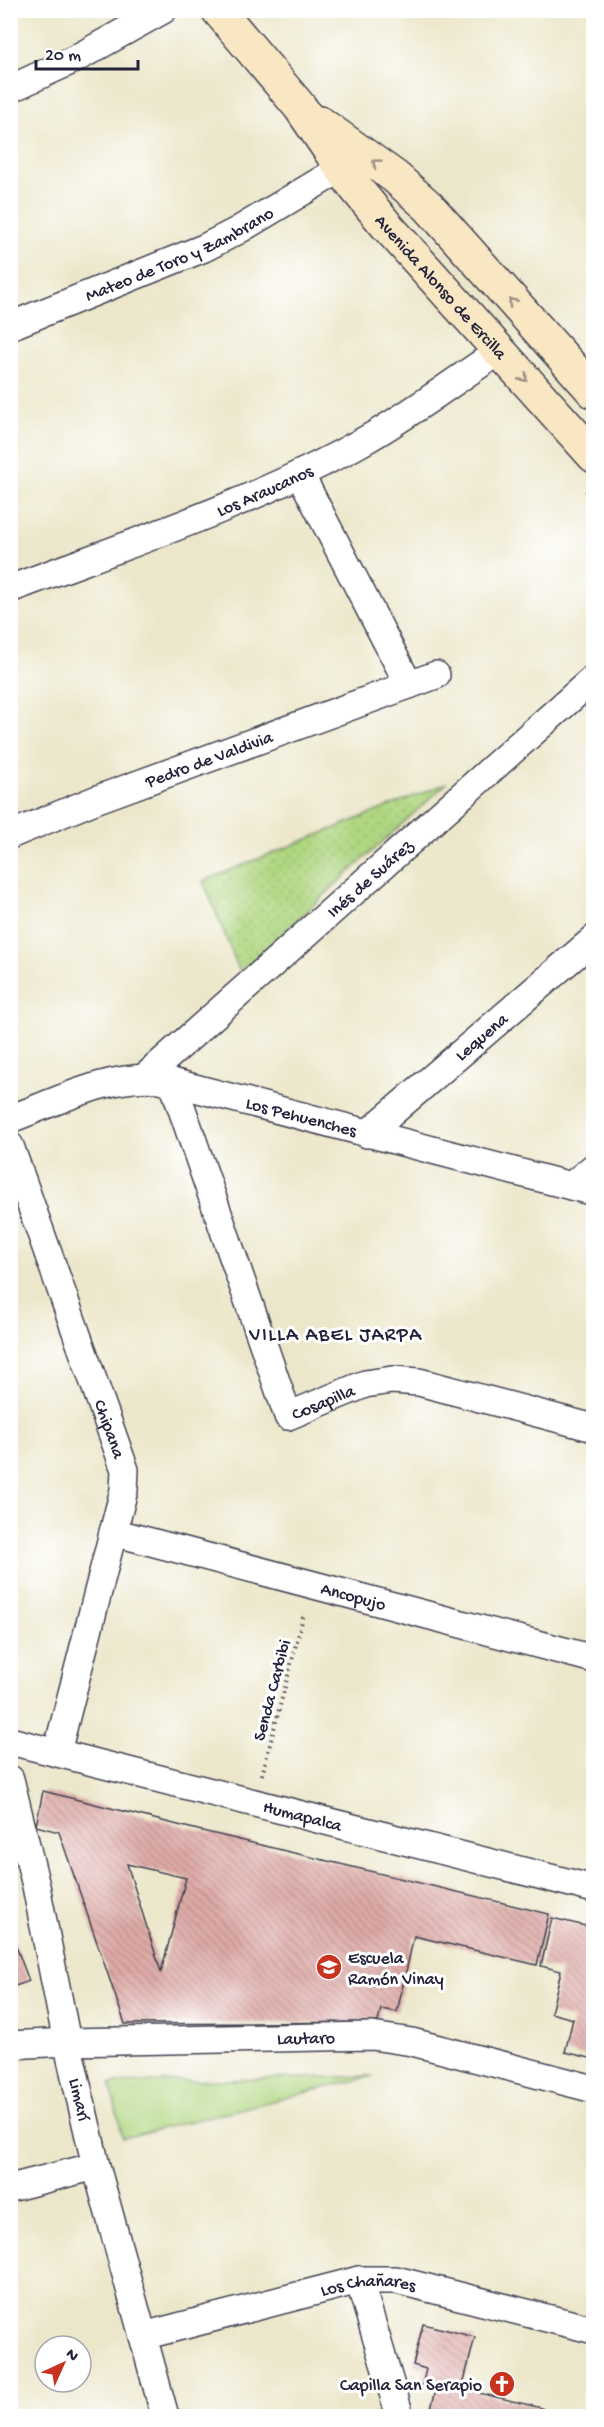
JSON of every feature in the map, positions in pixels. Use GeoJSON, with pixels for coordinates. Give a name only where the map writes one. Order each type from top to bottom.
{"type":"FeatureCollection","features":[{"type":"Feature","properties":{"kind":"main road","name":"Avenida Alonso de Ercilla"},"geometry":{"type":"LineString","coordinates":[[220,11],[300,107],[342,168],[387,226],[594,456]]}},
{"type":"Feature","properties":{"kind":"main road","name":"Avenida Alonso de Ercilla"},"geometry":{"type":"LineString","coordinates":[[300,107],[396,177],[428,206],[594,392]]}},
{"type":"Feature","properties":{"kind":"street"},"geometry":{"type":"LineString","coordinates":[[10,89],[75,59],[163,10]]}},
{"type":"Feature","properties":{"kind":"street","name":"Mateo de Toro y Zambrano"},"geometry":{"type":"LineString","coordinates":[[10,326],[204,248],[237,231],[342,168]]}},
{"type":"Feature","properties":{"kind":"street","name":"Los Araucanos"},"geometry":{"type":"LineString","coordinates":[[10,589],[181,525],[300,474],[367,439],[500,351]]}},
{"type":"Feature","properties":{"kind":"street"},"geometry":{"type":"LineString","coordinates":[[300,474],[409,685]]}},
{"type":"Feature","properties":{"kind":"street","name":"Pedro de Valdivia"},"geometry":{"type":"LineString","coordinates":[[10,835],[95,800],[436,675]]}},
{"type":"Feature","properties":{"kind":"street","name":"Inés de Suárez"},"geometry":{"type":"LineString","coordinates":[[146,1077],[594,678]]}},
{"type":"Feature","properties":{"kind":"street","name":"Lequena"},"geometry":{"type":"LineString","coordinates":[[367,1134],[594,939]]}},
{"type":"Feature","properties":{"kind":"street","name":"Los Pehuenches"},"geometry":{"type":"LineString","coordinates":[[10,1119],[111,1083],[128,1078],[146,1077],[582,1189]]}},
{"type":"Feature","properties":{"kind":"street","name":"Cosapilla"},"geometry":{"type":"LineString","coordinates":[[173,1083],[288,1416],[365,1383],[392,1380],[419,1382],[594,1428]]}},
{"type":"Feature","properties":{"kind":"street","name":"Chipana"},"geometry":{"type":"LineString","coordinates":[[10,1146],[125,1470],[124,1491],[57,1752]]}},
{"type":"Feature","properties":{"kind":"street"},"geometry":{"type":"LineString","coordinates":[[582,1189],[594,1167]]}},
{"type":"Feature","properties":{"kind":"street","name":"Ancopujo"},"geometry":{"type":"LineString","coordinates":[[113,1532],[594,1659]]}},
{"type":"Feature","properties":{"kind":"street","name":"Humapalca"},"geometry":{"type":"LineString","coordinates":[[10,1741],[594,1889]]}},
{"type":"Feature","properties":{"kind":"street","name":"Limarí"},"geometry":{"type":"LineString","coordinates":[[10,1779],[36,1886],[67,2042],[96,2166],[165,2416]]}},
{"type":"Feature","properties":{"kind":"street","name":"Lautaro"},"geometry":{"type":"LineString","coordinates":[[10,2045],[372,2036],[411,2042],[594,2089]]}},
{"type":"Feature","properties":{"kind":"street"},"geometry":{"type":"LineString","coordinates":[[10,2188],[96,2166]]}},
{"type":"Feature","properties":{"kind":"street"},"geometry":{"type":"LineString","coordinates":[[359,2280],[400,2416]]}},
{"type":"Feature","properties":{"kind":"street","name":"Los Chañares"},"geometry":{"type":"LineString","coordinates":[[143,2336],[359,2280],[396,2280],[594,2330]]}},
{"type":"Feature","properties":{"kind":"path","name":"Senda Carbibi"},"geometry":{"type":"LineString","coordinates":[[255,1802],[312,1584]]}},
{"type":"Feature","properties":{"kind":"green space"},"geometry":{"type":"Polygon","coordinates":[[[447,783],[240,972],[203,881],[447,783]]]}},
{"type":"Feature","properties":{"kind":"green space"},"geometry":{"type":"Polygon","coordinates":[[[373,2076],[123,2138],[110,2083],[373,2076]]]}},
{"type":"Feature","properties":{"kind":"building","name":"Escuela Ramón Vinay"},"geometry":{"type":"Polygon","coordinates":[[[43,1791],[549,1914],[537,1965],[414,1936],[397,2012],[381,2009],[378,2022],[125,2024],[59,1832],[36,1826],[43,1791]],[[127,1864],[161,1972],[186,1878],[127,1864]]]}},
{"type":"Feature","properties":{"kind":"building"},"geometry":{"type":"Polygon","coordinates":[[[552,1918],[594,1928],[594,2059],[565,2052],[573,2019],[551,2013],[561,1971],[541,1966],[552,1918]]]}},
{"type":"Feature","properties":{"kind":"building"},"geometry":{"type":"Polygon","coordinates":[[[10,1930],[29,1981],[10,1988],[10,1930]]]}},
{"type":"Feature","properties":{"kind":"building"},"geometry":{"type":"Polygon","coordinates":[[[423,2324],[475,2337],[462,2389],[542,2408],[540,2416],[429,2416],[436,2390],[422,2386],[426,2369],[413,2365],[423,2324]]]}},
{"type":"Feature","properties":{"kind":"place","name":"Escuela Ramón Vinay"},"geometry":{"type":"Point","coordinates":[329,1967]}},
{"type":"Feature","properties":{"kind":"place","name":"Capilla San Serapio"},"geometry":{"type":"Point","coordinates":[502,2384]}},
{"type":"Feature","properties":{"kind":"district","name":"VILLA ABEL JARPA"},"geometry":{"type":"Point","coordinates":[336,1333]}}]}
